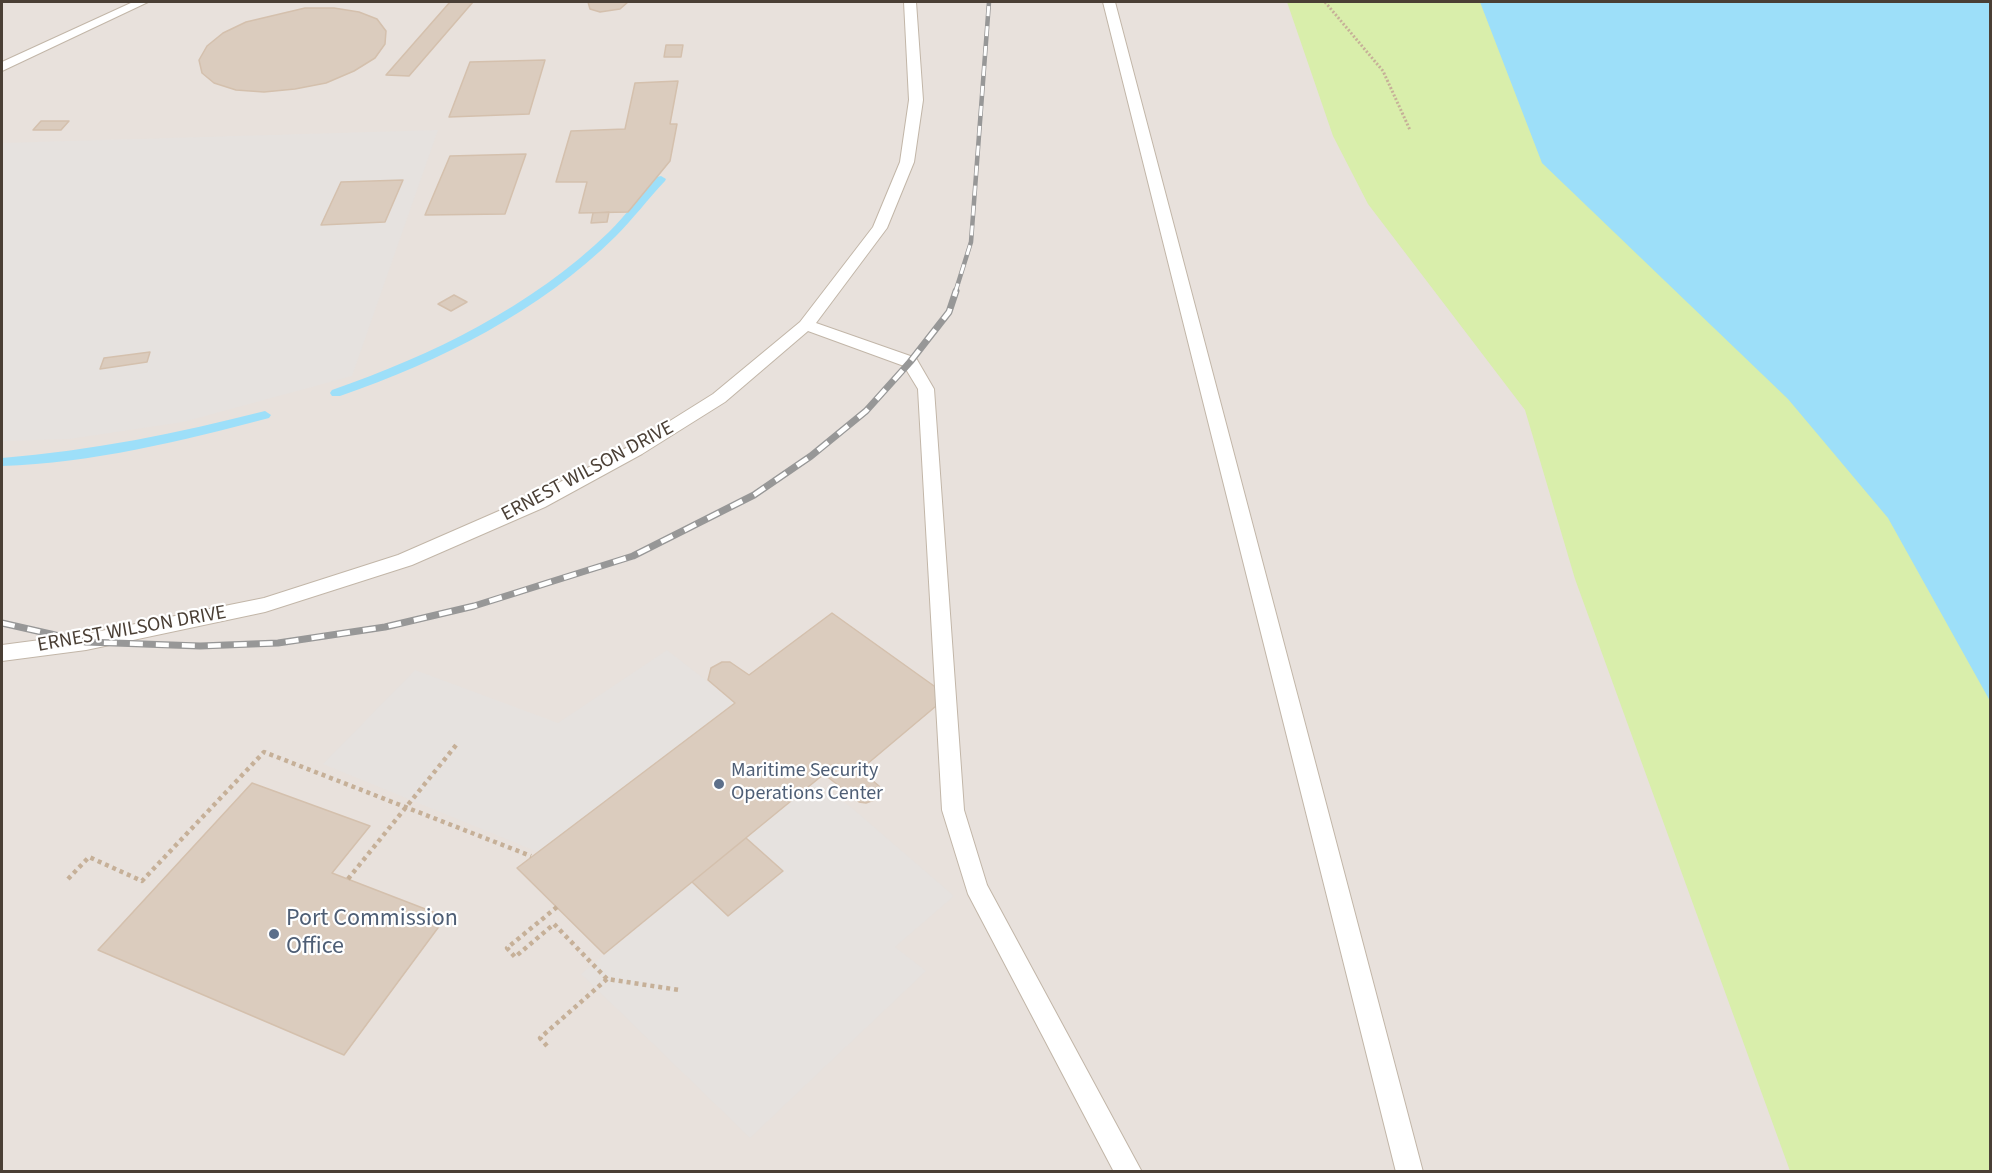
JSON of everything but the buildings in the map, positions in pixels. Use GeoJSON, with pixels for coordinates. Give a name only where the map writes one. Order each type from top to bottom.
{"type":"FeatureCollection","features":[{"type":"Feature","properties":{"kind":"lane"},"geometry":{"type":"LineString","coordinates":[[2,67],[142,2]]}},
{"type":"Feature","properties":{"kind":"lane","name":"ERNEST WILSON DRIVE"},"geometry":{"type":"LineString","coordinates":[[2,653],[86,642],[265,605],[405,560],[538,502],[636,450],[719,398],[806,325],[880,228],[907,162],[916,100],[910,2]]}},
{"type":"Feature","properties":{"kind":"lane"},"geometry":{"type":"LineString","coordinates":[[1109,2],[1410,1172]]}},
{"type":"Feature","properties":{"kind":"lane"},"geometry":{"type":"LineString","coordinates":[[806,325],[910,362],[926,389],[953,810],[976,887],[1129,1172]]}},
{"type":"Feature","properties":{"kind":"path"},"geometry":{"type":"LineString","coordinates":[[1325,2],[1383,71],[1410,130]]}},
{"type":"Feature","properties":{"kind":"path"},"geometry":{"type":"LineString","coordinates":[[348,879],[457,744]]}},
{"type":"Feature","properties":{"kind":"path"},"geometry":{"type":"LineString","coordinates":[[68,879],[89,857],[142,881],[264,752],[531,856]]}},
{"type":"Feature","properties":{"kind":"path"},"geometry":{"type":"LineString","coordinates":[[557,907],[507,948],[515,957],[554,924],[607,979],[679,990]]}},
{"type":"Feature","properties":{"kind":"path"},"geometry":{"type":"LineString","coordinates":[[547,1046],[540,1038],[607,979]]}},
{"type":"Feature","properties":{"kind":"shaded area"},"geometry":{"type":"Polygon","coordinates":[[[2,2],[1480,2],[1990,1171],[2,1172],[2,2]]]}},
{"type":"Feature","properties":{"kind":"shaded area"},"geometry":{"type":"Polygon","coordinates":[[[438,130],[352,376],[183,422],[69,439],[2,441],[2,143],[438,130]]]}},
{"type":"Feature","properties":{"kind":"shaded area"},"geometry":{"type":"Polygon","coordinates":[[[667,650],[735,703],[538,852],[323,764],[415,670],[558,723],[667,650]]]}},
{"type":"Feature","properties":{"kind":"shaded area"},"geometry":{"type":"Polygon","coordinates":[[[814,782],[852,808],[954,896],[895,947],[926,971],[750,1138],[581,974],[814,782]]]}},
{"type":"Feature","properties":{"kind":"green space"},"geometry":{"type":"Polygon","coordinates":[[[1287,2],[1629,2],[1990,407],[1990,1171],[1790,1171],[1575,579],[1525,410],[1368,204],[1333,136],[1287,2]]]}},
{"type":"Feature","properties":{"kind":"water"},"geometry":{"type":"Polygon","coordinates":[[[1480,2],[1990,2],[1990,701],[1888,518],[1788,399],[1542,163],[1480,2]]]}},
{"type":"Feature","properties":{"kind":"waterway"},"geometry":{"type":"LineString","coordinates":[[336,393],[409,366],[513,311],[546,289],[606,240],[661,179]]}},
{"type":"Feature","properties":{"kind":"waterway"},"geometry":{"type":"LineString","coordinates":[[2,462],[102,451],[265,415]]}},
{"type":"Feature","properties":{"kind":"railway"},"geometry":{"type":"LineString","coordinates":[[955,293],[971,242],[989,2]]}},
{"type":"Feature","properties":{"kind":"railway"},"geometry":{"type":"LineString","coordinates":[[2,623],[86,642],[200,646],[278,643],[385,627],[474,606],[633,556],[754,495],[811,456],[866,411],[910,362],[949,312],[956,291]]}},
{"type":"Feature","properties":{"kind":"place","name":"Maritime Security Operations Center"},"geometry":{"type":"Point","coordinates":[719,784]}},
{"type":"Feature","properties":{"kind":"place","name":"Port Commission Office"},"geometry":{"type":"Point","coordinates":[274,934]}}]}
